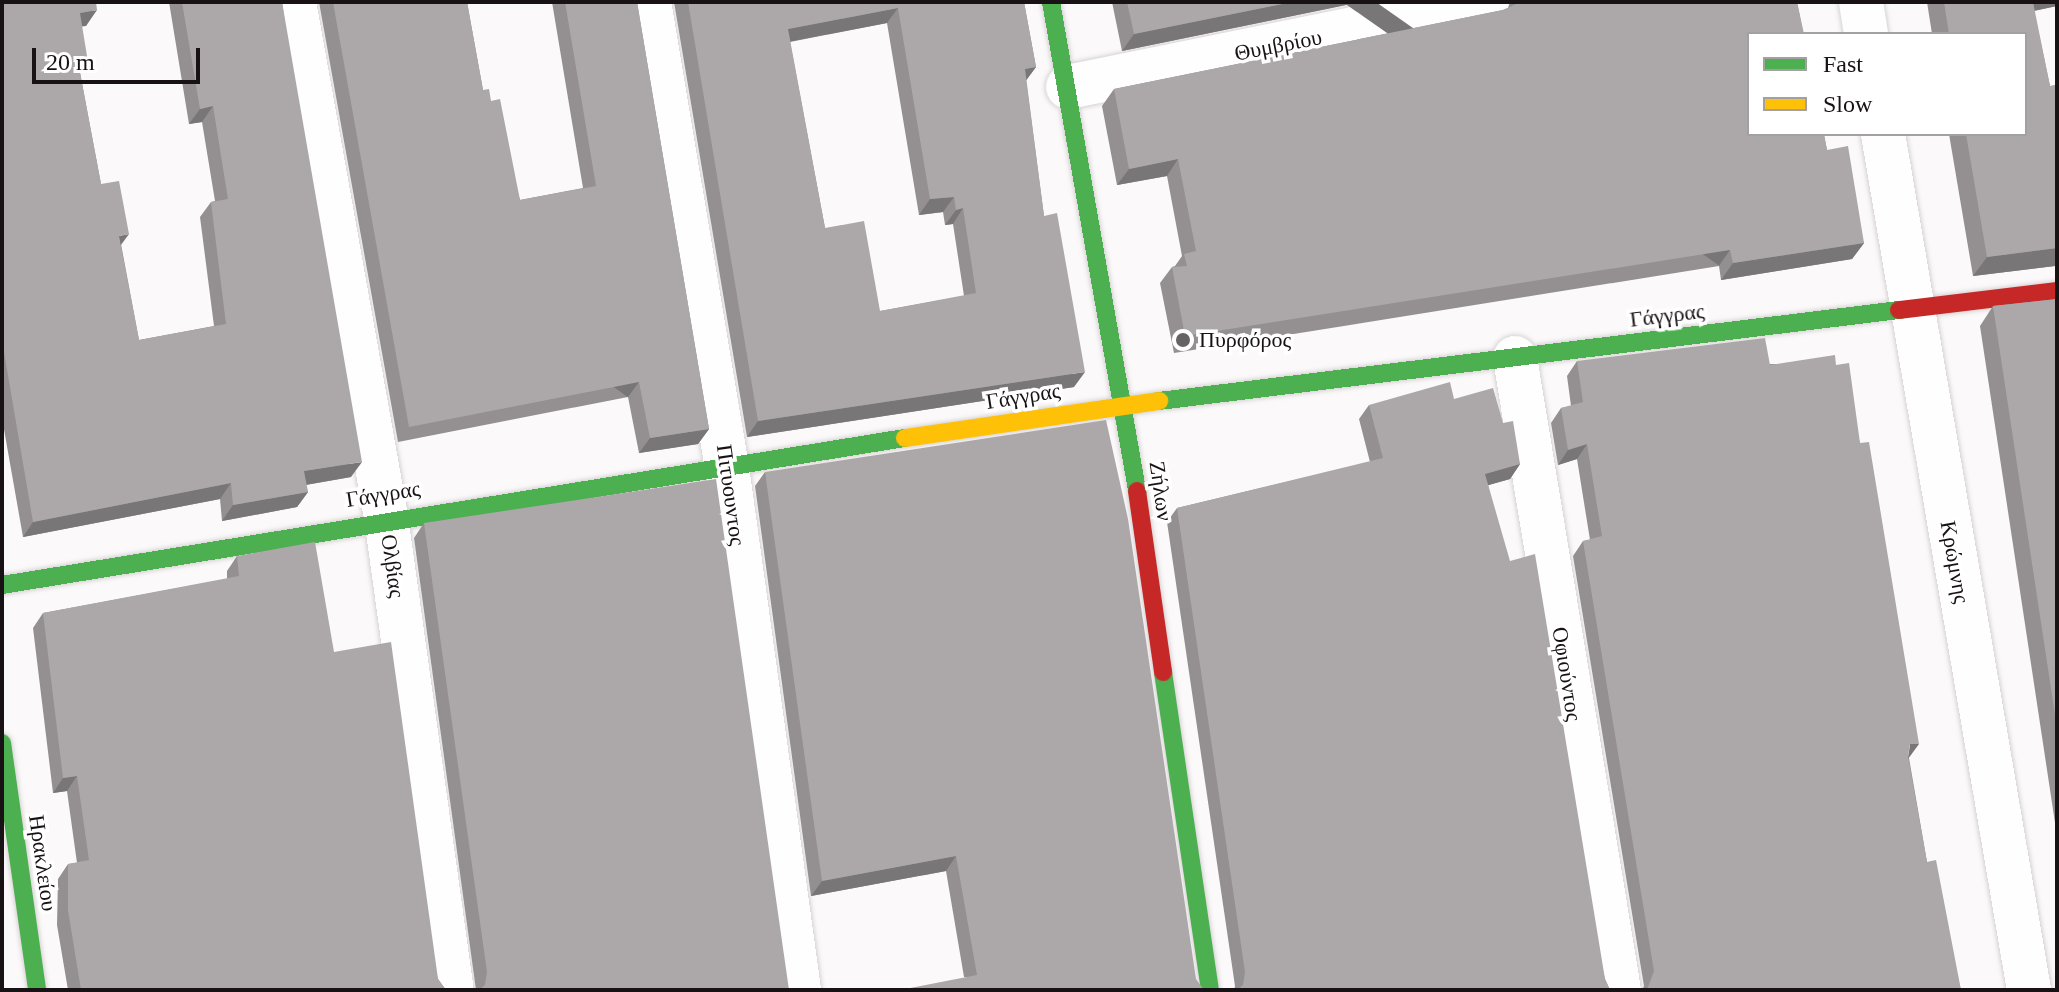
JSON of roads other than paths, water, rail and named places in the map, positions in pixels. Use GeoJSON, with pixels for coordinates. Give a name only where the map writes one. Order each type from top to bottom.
{"type":"FeatureCollection","features":[{"type":"Feature","properties":{"kind":"street","name":"Ολβίας"},"geometry":{"type":"LineString","coordinates":[[294,2],[386,517],[452,990]]}},
{"type":"Feature","properties":{"kind":"street","name":"Πιτυουντος"},"geometry":{"type":"LineString","coordinates":[[649,2],[727,467],[799,990]]}},
{"type":"Feature","properties":{"kind":"street","name":"Ζήλων"},"geometry":{"type":"LineString","coordinates":[[1051,2],[1124,405],[1210,990]]}},
{"type":"Feature","properties":{"kind":"street","name":"Θυμβρίου"},"geometry":{"type":"LineString","coordinates":[[1068,87],[1487,2]]}},
{"type":"Feature","properties":{"kind":"street"},"geometry":{"type":"LineString","coordinates":[[1861,2],[1866,32]]}},
{"type":"Feature","properties":{"kind":"street","name":"Κρώμνης"},"geometry":{"type":"LineString","coordinates":[[1883,136],[2029,990]]}},
{"type":"Feature","properties":{"kind":"street","name":"Γάγγρας"},"geometry":{"type":"LineString","coordinates":[[2,585],[386,517],[1124,405],[2057,291]]}},
{"type":"Feature","properties":{"kind":"street","name":"Οφιούντος"},"geometry":{"type":"LineString","coordinates":[[1515,358],[1619,990]]}},
{"type":"Feature","properties":{"kind":"street","name":"Ηρακλείου"},"geometry":{"type":"LineString","coordinates":[[2,743],[37,990]]}},
{"type":"Feature","properties":{"kind":"place","name":"Πυρφόρος"},"geometry":{"type":"Point","coordinates":[1183,340]}}]}
